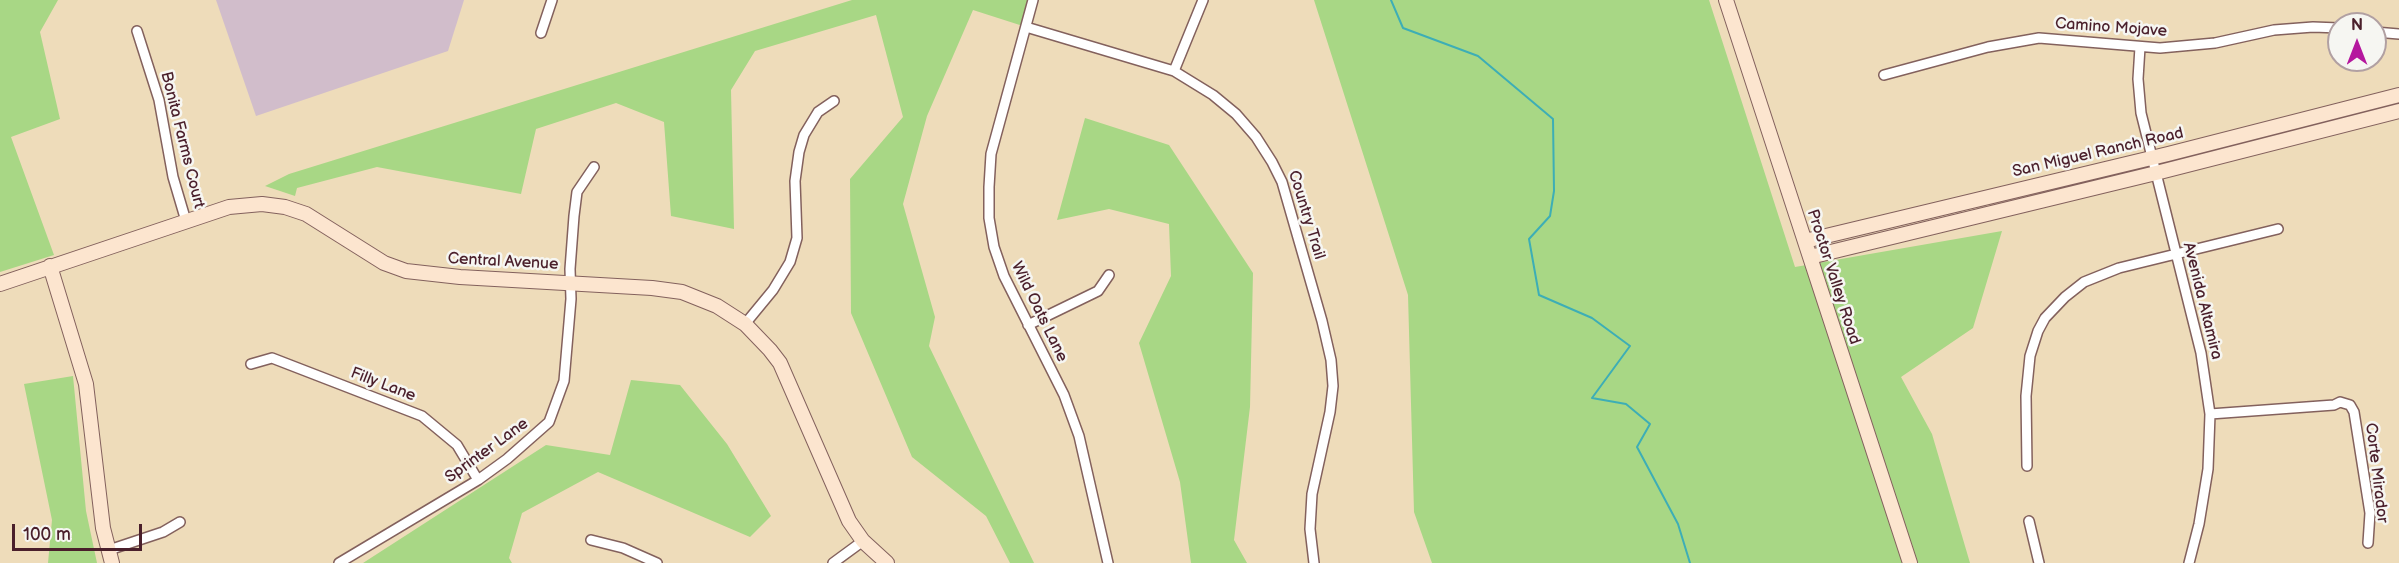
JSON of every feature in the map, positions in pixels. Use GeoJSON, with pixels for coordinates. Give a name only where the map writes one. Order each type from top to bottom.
{"type":"FeatureCollection","features":[{"type":"Feature","properties":{"kind":"street"},"geometry":{"type":"LineString","coordinates":[[541,33],[552,0]]}},
{"type":"Feature","properties":{"kind":"street","name":"Wild Oats Lane"},"geometry":{"type":"LineString","coordinates":[[1033,0],[994,140],[988,202],[991,233],[999,262],[1064,395],[1079,436],[1108,563]]}},
{"type":"Feature","properties":{"kind":"street"},"geometry":{"type":"LineString","coordinates":[[1174,71],[1203,0]]}},
{"type":"Feature","properties":{"kind":"street","name":"Proctor Valley Road"},"geometry":{"type":"LineString","coordinates":[[1726,0],[1910,563]]}},
{"type":"Feature","properties":{"kind":"street","name":"Country Trail"},"geometry":{"type":"LineString","coordinates":[[1026,27],[1174,71],[1225,104],[1256,137],[1282,182],[1322,321],[1333,386],[1330,412],[1312,494],[1310,529],[1314,563]]}},
{"type":"Feature","properties":{"kind":"street","name":"Camino Mojave"},"geometry":{"type":"LineString","coordinates":[[1884,75],[1988,47],[2032,39],[2060,38],[2140,47],[2198,45],[2274,30],[2327,28]]}},
{"type":"Feature","properties":{"kind":"street","name":"Bonita Farms Court"},"geometry":{"type":"LineString","coordinates":[[137,31],[159,100],[173,177],[186,221]]}},
{"type":"Feature","properties":{"kind":"street","name":"Avenida Altamira"},"geometry":{"type":"LineString","coordinates":[[2140,47],[2138,79],[2141,113],[2201,353],[2210,414],[2208,469],[2199,524],[2189,563]]}},
{"type":"Feature","properties":{"kind":"street","name":"San Miguel Ranch Road"},"geometry":{"type":"LineString","coordinates":[[1805,241],[2399,95]]}},
{"type":"Feature","properties":{"kind":"street"},"geometry":{"type":"LineString","coordinates":[[745,324],[773,290],[790,262],[797,238],[795,181],[799,152],[804,135],[818,111],[834,101]]}},
{"type":"Feature","properties":{"kind":"street","name":"San Miguel Ranch Road"},"geometry":{"type":"LineString","coordinates":[[1810,257],[2399,111]]}},
{"type":"Feature","properties":{"kind":"street","name":"Sprinter Lane"},"geometry":{"type":"LineString","coordinates":[[339,563],[478,480],[507,459],[549,422],[564,381],[577,192],[594,167]]}},
{"type":"Feature","properties":{"kind":"street","name":"Central Avenue"},"geometry":{"type":"LineString","coordinates":[[0,284],[229,207],[247,204],[274,205],[306,214],[384,263],[406,270],[444,275],[570,282],[682,292],[709,302],[745,324],[780,363],[842,508],[863,541],[887,563]]}},
{"type":"Feature","properties":{"kind":"street"},"geometry":{"type":"LineString","coordinates":[[2027,466],[2026,396],[2030,356],[2045,318],[2065,297],[2095,276],[2119,268],[2278,230]]}},
{"type":"Feature","properties":{"kind":"street"},"geometry":{"type":"LineString","coordinates":[[50,266],[86,384],[103,528],[110,556],[180,522]]}},
{"type":"Feature","properties":{"kind":"street"},"geometry":{"type":"LineString","coordinates":[[1028,325],[1098,291],[1109,275]]}},
{"type":"Feature","properties":{"kind":"street","name":"Filly Lane"},"geometry":{"type":"LineString","coordinates":[[251,364],[272,358],[422,416],[457,445],[478,480]]}},
{"type":"Feature","properties":{"kind":"street","name":"Corte Mirador"},"geometry":{"type":"LineString","coordinates":[[2210,414],[2334,405],[2340,402],[2350,405],[2354,412],[2370,513],[2368,543]]}},
{"type":"Feature","properties":{"kind":"street"},"geometry":{"type":"LineString","coordinates":[[2029,521],[2039,563]]}},
{"type":"Feature","properties":{"kind":"street"},"geometry":{"type":"LineString","coordinates":[[591,540],[623,548],[657,563]]}},
{"type":"Feature","properties":{"kind":"street"},"geometry":{"type":"LineString","coordinates":[[833,563],[863,541]]}},
{"type":"Feature","properties":{"kind":"shaded area"},"geometry":{"type":"Polygon","coordinates":[[[216,0],[464,0],[448,51],[256,116],[216,0]]]}},
{"type":"Feature","properties":{"kind":"green space"},"geometry":{"type":"Polygon","coordinates":[[[0,0],[58,0],[40,32],[60,119],[11,137],[54,255],[0,272],[0,0]]]}},
{"type":"Feature","properties":{"kind":"green space"},"geometry":{"type":"Polygon","coordinates":[[[852,0],[1033,0],[1026,27],[973,10],[927,116],[903,204],[935,317],[929,346],[1034,563],[1010,563],[986,516],[912,457],[851,313],[850,179],[903,117],[876,15],[755,51],[731,90],[734,229],[671,216],[664,122],[616,103],[536,129],[521,194],[377,167],[297,188],[295,196],[265,186],[289,174],[852,0]]]}},
{"type":"Feature","properties":{"kind":"green space"},"geometry":{"type":"Polygon","coordinates":[[[1314,0],[1709,0],[1795,267],[2002,231],[1973,328],[1901,377],[1932,434],[1970,563],[1432,563],[1414,512],[1408,295],[1314,0]]]}},
{"type":"Feature","properties":{"kind":"green space"},"geometry":{"type":"Polygon","coordinates":[[[1085,118],[1169,145],[1253,273],[1250,407],[1234,540],[1247,563],[1191,563],[1180,482],[1139,343],[1171,276],[1169,224],[1109,209],[1057,220],[1085,118]]]}},
{"type":"Feature","properties":{"kind":"green space"},"geometry":{"type":"Polygon","coordinates":[[[73,376],[86,511],[97,563],[48,563],[52,520],[24,384],[73,376]]]}},
{"type":"Feature","properties":{"kind":"green space"},"geometry":{"type":"Polygon","coordinates":[[[631,380],[680,385],[727,444],[771,516],[750,537],[598,472],[522,513],[509,558],[512,563],[363,563],[546,445],[610,455],[631,380]]]}},
{"type":"Feature","properties":{"kind":"waterway"},"geometry":{"type":"LineString","coordinates":[[1391,0],[1403,28],[1478,56],[1553,119],[1554,191],[1550,216],[1529,239],[1539,295],[1592,318],[1630,346],[1592,398],[1626,404],[1650,424],[1637,447],[1678,524],[1690,563]]}}]}
